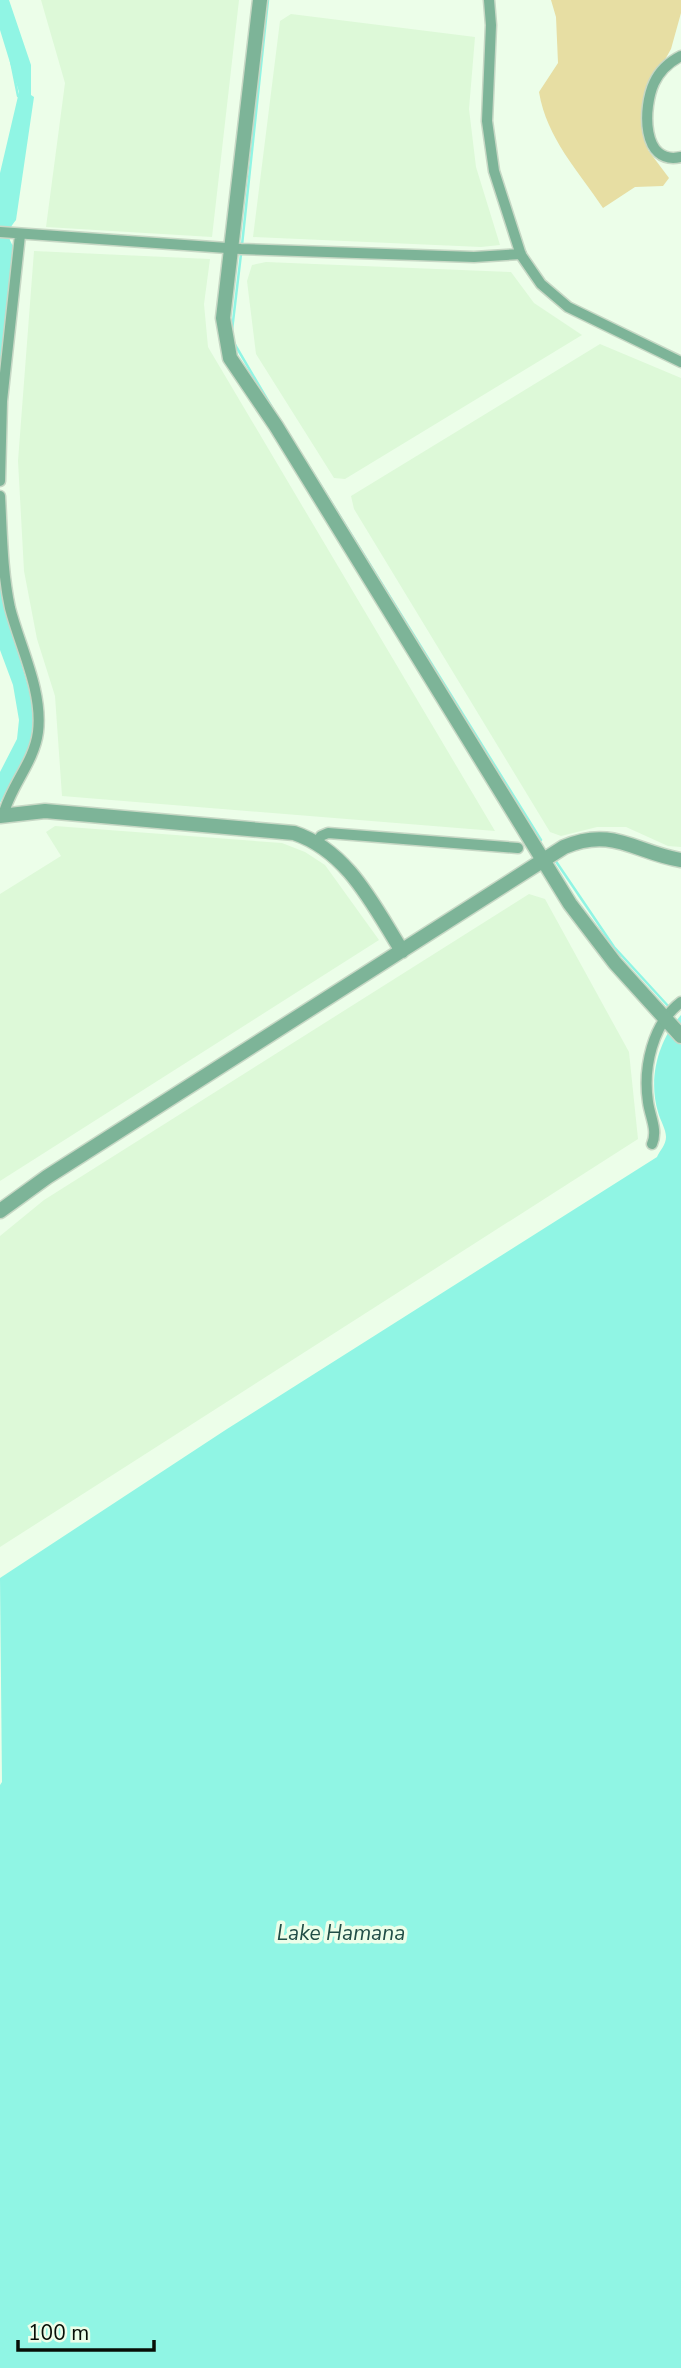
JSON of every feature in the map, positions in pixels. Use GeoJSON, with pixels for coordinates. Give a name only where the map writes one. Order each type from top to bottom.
{"type":"FeatureCollection","features":[{"type":"Feature","properties":{"kind":"street"},"geometry":{"type":"LineString","coordinates":[[260,0],[233,248],[222,318],[230,358],[276,426],[543,861],[599,944],[681,1036]]}},
{"type":"Feature","properties":{"kind":"street"},"geometry":{"type":"LineString","coordinates":[[489,0],[491,25],[487,121],[494,171],[521,254],[541,284],[568,307],[681,362]]}},
{"type":"Feature","properties":{"kind":"street"},"geometry":{"type":"LineString","coordinates":[[681,56],[667,65],[655,81],[650,101],[649,135],[651,146],[659,155],[670,159],[681,157]]}},
{"type":"Feature","properties":{"kind":"street"},"geometry":{"type":"LineString","coordinates":[[0,481],[9,233],[233,248],[474,257],[521,254]]}},
{"type":"Feature","properties":{"kind":"street"},"geometry":{"type":"LineString","coordinates":[[0,496],[9,604],[34,693],[38,723],[33,752],[2,816],[45,811],[295,833],[317,842],[345,864],[402,951]]}},
{"type":"Feature","properties":{"kind":"street"},"geometry":{"type":"LineString","coordinates":[[317,842],[321,836],[328,833],[518,848]]}},
{"type":"Feature","properties":{"kind":"street"},"geometry":{"type":"LineString","coordinates":[[0,1211],[47,1177],[574,843],[606,838],[681,860]]}},
{"type":"Feature","properties":{"kind":"street"},"geometry":{"type":"LineString","coordinates":[[652,1144],[655,1134],[647,1097],[647,1070],[653,1044],[681,1002]]}},
{"type":"Feature","properties":{"kind":"shaded area"},"geometry":{"type":"Polygon","coordinates":[[[41,0],[239,0],[212,237],[46,227],[65,83],[41,0]]]}},
{"type":"Feature","properties":{"kind":"shaded area"},"geometry":{"type":"Polygon","coordinates":[[[551,0],[681,0],[681,13],[671,49],[649,88],[646,123],[648,150],[669,178],[663,186],[635,187],[603,208],[556,139],[539,92],[558,63],[556,17],[551,0]]]}},
{"type":"Feature","properties":{"kind":"shaded area"},"geometry":{"type":"Polygon","coordinates":[[[291,14],[475,37],[469,109],[476,167],[500,245],[481,247],[253,237],[280,21],[291,14]]]}},
{"type":"Feature","properties":{"kind":"shaded area"},"geometry":{"type":"Polygon","coordinates":[[[34,251],[210,259],[204,304],[208,347],[495,831],[62,796],[55,696],[37,639],[24,571],[18,461],[34,251]]]}},
{"type":"Feature","properties":{"kind":"shaded area"},"geometry":{"type":"Polygon","coordinates":[[[266,262],[511,272],[534,303],[582,335],[345,479],[334,478],[256,354],[247,281],[252,265],[266,262]]]}},
{"type":"Feature","properties":{"kind":"shaded area"},"geometry":{"type":"Polygon","coordinates":[[[600,344],[681,378],[681,847],[668,846],[626,827],[597,827],[561,836],[550,832],[354,509],[351,496],[600,344]]]}},
{"type":"Feature","properties":{"kind":"shaded area"},"geometry":{"type":"Polygon","coordinates":[[[55,826],[282,843],[305,852],[325,865],[379,940],[0,1181],[0,894],[61,856],[46,832],[55,826]]]}},
{"type":"Feature","properties":{"kind":"shaded area"},"geometry":{"type":"Polygon","coordinates":[[[529,894],[545,899],[629,1052],[638,1139],[0,1547],[0,1236],[44,1200],[529,894]]]}},
{"type":"Feature","properties":{"kind":"water"},"geometry":{"type":"Polygon","coordinates":[[[0,0],[9,0],[31,65],[31,95],[34,97],[16,220],[9,233],[14,247],[0,380],[0,173],[19,92],[0,30],[0,0]]]}},
{"type":"Feature","properties":{"kind":"water"},"geometry":{"type":"Polygon","coordinates":[[[0,565],[4,604],[33,703],[35,720],[28,750],[0,803],[0,772],[17,739],[19,720],[13,685],[0,650],[0,565]]]}},
{"type":"Feature","properties":{"kind":"water","name":"Lake Hamana"},"geometry":{"type":"Polygon","coordinates":[[[681,1015],[681,2368],[0,2368],[0,1578],[227,1429],[657,1157],[666,1137],[655,1099],[657,1060],[666,1036],[681,1015]]]}},
{"type":"Feature","properties":{"kind":"waterway"},"geometry":{"type":"LineString","coordinates":[[242,245],[268,0]]}},
{"type":"Feature","properties":{"kind":"waterway"},"geometry":{"type":"LineString","coordinates":[[11,61],[18,96]]}},
{"type":"Feature","properties":{"kind":"waterway"},"geometry":{"type":"LineString","coordinates":[[232,330],[241,254]]}},
{"type":"Feature","properties":{"kind":"waterway"},"geometry":{"type":"LineString","coordinates":[[234,343],[277,416]]}},
{"type":"Feature","properties":{"kind":"waterway"},"geometry":{"type":"LineString","coordinates":[[305,460],[541,840]]}},
{"type":"Feature","properties":{"kind":"waterway"},"geometry":{"type":"LineString","coordinates":[[555,860],[614,947],[669,1007]]}}]}
